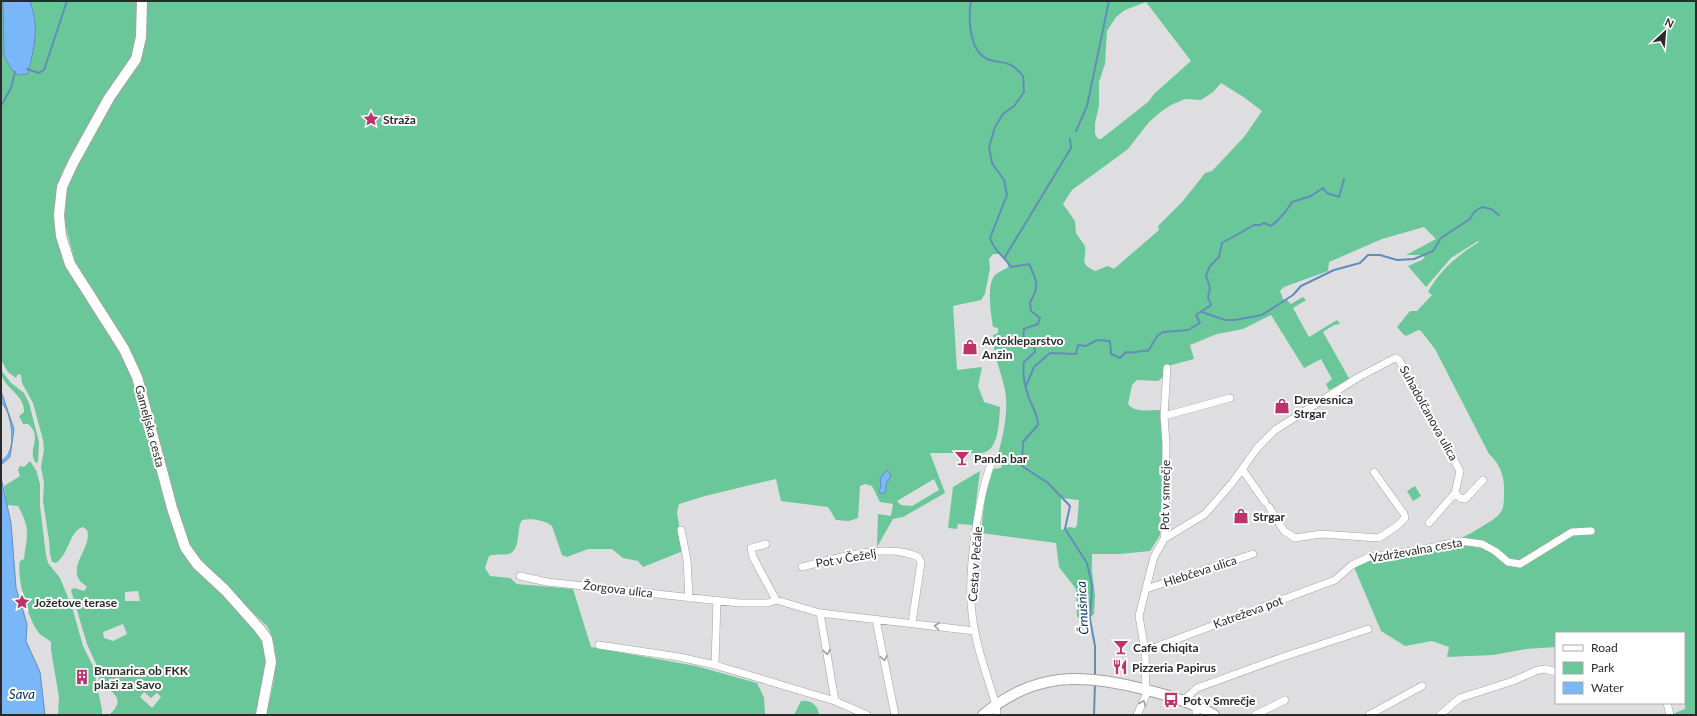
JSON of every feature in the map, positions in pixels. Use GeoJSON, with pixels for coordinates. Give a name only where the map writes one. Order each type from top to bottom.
{"type":"FeatureCollection","features":[{"type":"Feature","properties":{"kind":"street","name":"Gameljska cesta"},"geometry":{"type":"LineString","coordinates":[[142,1],[141,37],[136,58],[109,98],[62,187],[59,215],[63,247],[76,274],[124,349],[137,377],[172,508],[188,552],[197,564],[233,598],[267,640],[271,662],[261,715]]}},
{"type":"Feature","properties":{"kind":"street","name":"Suhadolčanova ulica"},"geometry":{"type":"LineString","coordinates":[[1164,539],[1205,514],[1258,447],[1275,430],[1357,378],[1395,358],[1399,360],[1460,468],[1455,493],[1429,523]]}},
{"type":"Feature","properties":{"kind":"street","name":"Pot v smrečje"},"geometry":{"type":"LineString","coordinates":[[1137,715],[1145,700],[1146,689],[1144,651],[1139,616],[1154,557],[1164,539],[1166,444],[1164,416],[1167,368]]}},
{"type":"Feature","properties":{"kind":"street"},"geometry":{"type":"LineString","coordinates":[[1164,416],[1230,398]]}},
{"type":"Feature","properties":{"kind":"street","name":"Cesta v Pečale"},"geometry":{"type":"LineString","coordinates":[[993,459],[983,488],[973,567],[971,597],[975,631],[996,710]]}},
{"type":"Feature","properties":{"kind":"street"},"geometry":{"type":"LineString","coordinates":[[1242,469],[1267,504],[1284,532],[1295,538],[1320,534],[1379,538],[1397,526],[1405,518],[1404,514],[1374,472]]}},
{"type":"Feature","properties":{"kind":"street"},"geometry":{"type":"LineString","coordinates":[[1455,493],[1460,498],[1465,499],[1483,480]]}},
{"type":"Feature","properties":{"kind":"street"},"geometry":{"type":"LineString","coordinates":[[681,530],[687,560],[690,598]]}},
{"type":"Feature","properties":{"kind":"street","name":"Vzdrževalna cesta"},"geometry":{"type":"LineString","coordinates":[[1348,569],[1375,555],[1421,550],[1467,540],[1482,544],[1495,551],[1508,562],[1520,564],[1572,532],[1591,531]]}},
{"type":"Feature","properties":{"kind":"street"},"geometry":{"type":"LineString","coordinates":[[766,544],[751,548],[753,557],[776,600]]}},
{"type":"Feature","properties":{"kind":"street","name":"Pot v Čeželj"},"geometry":{"type":"LineString","coordinates":[[802,567],[873,551],[888,551],[918,557],[921,562],[912,623]]}},
{"type":"Feature","properties":{"kind":"street","name":"Hlebčeva ulica"},"geometry":{"type":"LineString","coordinates":[[1146,589],[1254,554]]}},
{"type":"Feature","properties":{"kind":"street","name":"Katreževa pot"},"geometry":{"type":"LineString","coordinates":[[1144,651],[1335,580],[1348,569]]}},
{"type":"Feature","properties":{"kind":"street","name":"Žorgova ulica"},"geometry":{"type":"LineString","coordinates":[[520,576],[547,582],[717,600],[739,604],[768,603],[776,600],[820,614],[975,631]]}},
{"type":"Feature","properties":{"kind":"street"},"geometry":{"type":"LineString","coordinates":[[715,665],[717,600]]}},
{"type":"Feature","properties":{"kind":"street"},"geometry":{"type":"LineString","coordinates":[[820,614],[835,701]]}},
{"type":"Feature","properties":{"kind":"street"},"geometry":{"type":"LineString","coordinates":[[876,620],[895,715]]}},
{"type":"Feature","properties":{"kind":"street"},"geometry":{"type":"LineString","coordinates":[[1184,700],[1197,688],[1280,658],[1368,629]]}},
{"type":"Feature","properties":{"kind":"street"},"geometry":{"type":"LineString","coordinates":[[599,645],[679,657],[715,665],[835,701],[867,715]]}},
{"type":"Feature","properties":{"kind":"street"},"geometry":{"type":"LineString","coordinates":[[1440,715],[1454,700],[1513,681],[1545,668],[1555,672]]}},
{"type":"Feature","properties":{"kind":"street"},"geometry":{"type":"LineString","coordinates":[[983,715],[996,710],[1022,690],[1040,683],[1067,678],[1094,679],[1146,689],[1184,700],[1196,710],[1214,715]]}},
{"type":"Feature","properties":{"kind":"street"},"geometry":{"type":"LineString","coordinates":[[1369,715],[1422,686]]}},
{"type":"Feature","properties":{"kind":"street"},"geometry":{"type":"LineString","coordinates":[[1254,715],[1285,700]]}},
{"type":"Feature","properties":{"kind":"street"},"geometry":{"type":"LineString","coordinates":[[1667,704],[1670,715]]}},
{"type":"Feature","properties":{"kind":"green space"},"geometry":{"type":"Polygon","coordinates":[[[1,1],[3,1],[4,56],[18,75],[28,74],[34,46],[35,21],[30,1],[138,1],[137,33],[134,53],[94,114],[62,172],[57,186],[55,226],[103,321],[132,373],[176,535],[262,636],[266,662],[257,715],[109,715],[114,710],[118,701],[114,694],[100,684],[96,664],[87,644],[71,590],[74,588],[84,591],[87,587],[80,581],[77,575],[77,569],[87,542],[87,530],[83,527],[78,529],[61,559],[56,563],[52,562],[43,501],[44,483],[41,467],[44,450],[43,440],[33,403],[22,383],[21,375],[18,374],[16,378],[8,372],[1,360],[1,1]],[[138,591],[125,592],[125,601],[140,601],[138,591]],[[123,624],[103,632],[104,638],[113,641],[127,634],[123,624]],[[144,692],[140,697],[152,708],[161,697],[157,693],[151,698],[144,692]]]}},
{"type":"Feature","properties":{"kind":"green space"},"geometry":{"type":"Polygon","coordinates":[[[145,1],[1696,1],[1696,715],[1675,715],[1675,713],[1685,709],[1685,632],[1555,632],[1555,647],[1526,649],[1493,655],[1447,657],[1449,647],[1432,641],[1405,646],[1381,631],[1354,567],[1362,562],[1411,553],[1457,540],[1472,533],[1494,519],[1499,515],[1504,504],[1503,476],[1499,466],[1489,454],[1435,349],[1421,331],[1418,330],[1406,336],[1397,327],[1410,311],[1417,311],[1432,295],[1428,292],[1444,270],[1464,252],[1479,242],[1478,241],[1451,258],[1426,287],[1408,266],[1422,260],[1425,257],[1420,255],[1406,255],[1436,239],[1424,227],[1382,239],[1329,262],[1328,271],[1284,287],[1280,291],[1283,299],[1287,300],[1291,304],[1303,297],[1306,300],[1293,308],[1309,337],[1337,320],[1340,324],[1334,325],[1323,332],[1350,380],[1329,390],[1326,384],[1332,379],[1321,359],[1304,368],[1271,315],[1243,329],[1217,334],[1190,345],[1194,359],[1164,367],[1163,377],[1158,381],[1137,380],[1132,385],[1128,404],[1131,407],[1138,410],[1160,410],[1163,443],[1160,535],[1150,551],[1120,554],[1092,554],[1092,571],[1095,596],[1094,614],[1088,619],[1079,619],[1077,616],[1076,589],[1059,567],[1056,543],[981,533],[985,496],[993,469],[1001,468],[1002,464],[998,462],[997,458],[1006,415],[1005,390],[993,342],[993,335],[998,333],[998,328],[993,327],[990,307],[990,292],[992,280],[995,275],[1008,267],[1007,260],[999,254],[993,254],[989,259],[990,268],[985,294],[981,300],[953,306],[957,370],[982,367],[978,386],[984,402],[1000,407],[995,442],[988,451],[982,453],[930,453],[945,493],[903,517],[893,519],[877,547],[878,514],[891,516],[893,504],[880,502],[872,486],[865,484],[860,486],[858,518],[849,521],[836,520],[828,507],[781,501],[776,479],[705,496],[679,504],[677,513],[683,551],[643,567],[638,561],[623,558],[612,549],[588,549],[567,557],[562,555],[552,526],[546,522],[534,519],[522,520],[516,547],[511,553],[489,556],[485,568],[490,576],[510,578],[517,584],[573,589],[591,647],[696,666],[757,683],[764,697],[765,714],[775,715],[266,715],[274,682],[276,658],[272,636],[267,626],[202,564],[188,543],[177,511],[143,383],[77,268],[66,228],[64,217],[66,190],[72,174],[117,94],[140,64],[145,35],[145,1]],[[1146,2],[1125,10],[1116,17],[1107,31],[1105,64],[1099,82],[1099,106],[1095,123],[1095,134],[1098,139],[1101,139],[1148,102],[1155,93],[1191,61],[1146,2]],[[1221,83],[1213,92],[1201,100],[1185,99],[1162,111],[1149,122],[1128,149],[1072,190],[1063,204],[1075,221],[1076,233],[1085,246],[1084,260],[1087,266],[1095,271],[1108,266],[1114,269],[1159,230],[1158,226],[1183,201],[1205,173],[1212,171],[1244,137],[1262,111],[1221,83]],[[934,479],[897,501],[901,505],[912,506],[939,490],[934,479]],[[1061,498],[1061,530],[1069,527],[1075,528],[1077,525],[1079,500],[1061,498]]]}},
{"type":"Feature","properties":{"kind":"green space"},"geometry":{"type":"Polygon","coordinates":[[[1,370],[11,383],[24,393],[29,403],[39,442],[38,462],[36,463],[33,458],[35,434],[33,429],[28,424],[23,424],[19,416],[24,412],[21,400],[5,381],[1,370]]]}},
{"type":"Feature","properties":{"kind":"green space"},"geometry":{"type":"Polygon","coordinates":[[[30,461],[36,470],[40,484],[40,506],[48,563],[60,578],[72,607],[83,646],[93,666],[102,715],[58,715],[59,697],[51,642],[41,635],[36,629],[24,600],[19,568],[20,561],[24,559],[27,532],[25,521],[18,506],[7,505],[4,486],[20,476],[18,470],[20,466],[24,467],[30,461]]]}},
{"type":"Feature","properties":{"kind":"green space"},"geometry":{"type":"Polygon","coordinates":[[[980,471],[973,525],[958,524],[957,529],[948,528],[953,487],[980,471]]]}},
{"type":"Feature","properties":{"kind":"green space"},"geometry":{"type":"Polygon","coordinates":[[[1415,486],[1421,496],[1413,501],[1407,491],[1415,486]]]}},
{"type":"Feature","properties":{"kind":"green space"},"geometry":{"type":"Polygon","coordinates":[[[801,701],[811,702],[816,706],[819,715],[794,715],[801,701]]]}},
{"type":"Feature","properties":{"kind":"water"},"geometry":{"type":"Polygon","coordinates":[[[3,1],[30,1],[35,21],[35,38],[28,74],[18,75],[12,70],[4,56],[3,1]]]}},
{"type":"Feature","properties":{"kind":"water"},"geometry":{"type":"Polygon","coordinates":[[[1,391],[14,429],[10,457],[1,465],[1,461],[9,452],[12,430],[9,417],[1,400],[1,391]]]}},
{"type":"Feature","properties":{"kind":"water"},"geometry":{"type":"Polygon","coordinates":[[[887,470],[891,475],[886,485],[886,492],[882,494],[879,492],[881,486],[880,478],[887,470]]]}},
{"type":"Feature","properties":{"kind":"water","name":"Sava"},"geometry":{"type":"Polygon","coordinates":[[[1,478],[11,523],[16,588],[27,624],[26,641],[40,672],[45,715],[1,715],[1,478]]]}},
{"type":"Feature","properties":{"kind":"waterway"},"geometry":{"type":"LineString","coordinates":[[27,69],[39,73],[44,70],[67,1]]}},
{"type":"Feature","properties":{"kind":"waterway","name":"Črnušnica"},"geometry":{"type":"LineString","coordinates":[[971,1],[970,24],[976,49],[987,59],[1011,65],[1023,76],[1024,92],[1014,106],[1003,114],[995,127],[989,147],[992,163],[1004,180],[1007,195],[990,238],[994,247],[1011,267],[1029,264],[1036,283],[1035,292],[1030,302],[1031,311],[1040,318],[1038,324],[1024,329],[1023,340],[1034,345],[1035,352],[1024,362],[1023,371],[1026,389],[1036,415],[1038,425],[1023,442],[1022,466],[1048,483],[1070,506],[1065,529],[1087,563],[1092,586],[1090,619],[1095,646],[1095,676]]}},
{"type":"Feature","properties":{"kind":"waterway"},"geometry":{"type":"LineString","coordinates":[[1076,131],[1087,106],[1109,1]]}},
{"type":"Feature","properties":{"kind":"waterway"},"geometry":{"type":"LineString","coordinates":[[1,106],[11,88],[15,72]]}},
{"type":"Feature","properties":{"kind":"waterway"},"geometry":{"type":"LineString","coordinates":[[1005,257],[1071,148],[1070,139]]}},
{"type":"Feature","properties":{"kind":"waterway"},"geometry":{"type":"LineString","coordinates":[[1026,386],[1034,367],[1050,353],[1076,354],[1078,345],[1086,346],[1097,340],[1110,341],[1111,354],[1120,358],[1126,352],[1132,353],[1148,351],[1158,335],[1163,332],[1188,330],[1200,323],[1196,315],[1211,305],[1208,297],[1210,288],[1206,275],[1210,266],[1219,257],[1222,243],[1254,225],[1264,223],[1271,226],[1283,215],[1292,202],[1311,196],[1323,188],[1327,193],[1339,197],[1344,179]]}},
{"type":"Feature","properties":{"kind":"waterway"},"geometry":{"type":"LineString","coordinates":[[1202,312],[1225,320],[1235,320],[1262,315],[1293,295],[1301,286],[1334,270],[1360,263],[1368,255],[1380,255],[1397,260],[1414,259],[1433,251],[1441,238],[1470,219],[1474,212],[1482,207],[1491,209],[1499,215]]}},
{"type":"Feature","properties":{"kind":"waterway","name":"Črnušnica"},"geometry":{"type":"LineString","coordinates":[[1094,715],[1095,683]]}},
{"type":"Feature","properties":{"kind":"place","name":"Straža"},"geometry":{"type":"Point","coordinates":[371,119]}},
{"type":"Feature","properties":{"kind":"place","name":"Avtokleparstvo Anžin"},"geometry":{"type":"Point","coordinates":[970,347]}},
{"type":"Feature","properties":{"kind":"place","name":"Drevesnica Strgar"},"geometry":{"type":"Point","coordinates":[1282,406]}},
{"type":"Feature","properties":{"kind":"place","name":"Panda bar"},"geometry":{"type":"Point","coordinates":[962,458]}},
{"type":"Feature","properties":{"kind":"place","name":"Strgar"},"geometry":{"type":"Point","coordinates":[1241,516]}},
{"type":"Feature","properties":{"kind":"place","name":"Jožetove terase"},"geometry":{"type":"Point","coordinates":[22,602]}},
{"type":"Feature","properties":{"kind":"place","name":"Cafe Chiqita"},"geometry":{"type":"Point","coordinates":[1121,647]}},
{"type":"Feature","properties":{"kind":"place","name":"Pizzeria Papirus"},"geometry":{"type":"Point","coordinates":[1120,667]}},
{"type":"Feature","properties":{"kind":"place","name":"Brunarica ob FKK plaži za Savo"},"geometry":{"type":"Point","coordinates":[82,677]}},
{"type":"Feature","properties":{"kind":"place","name":"Pot v Smrečje"},"geometry":{"type":"Point","coordinates":[1171,700]}}]}
